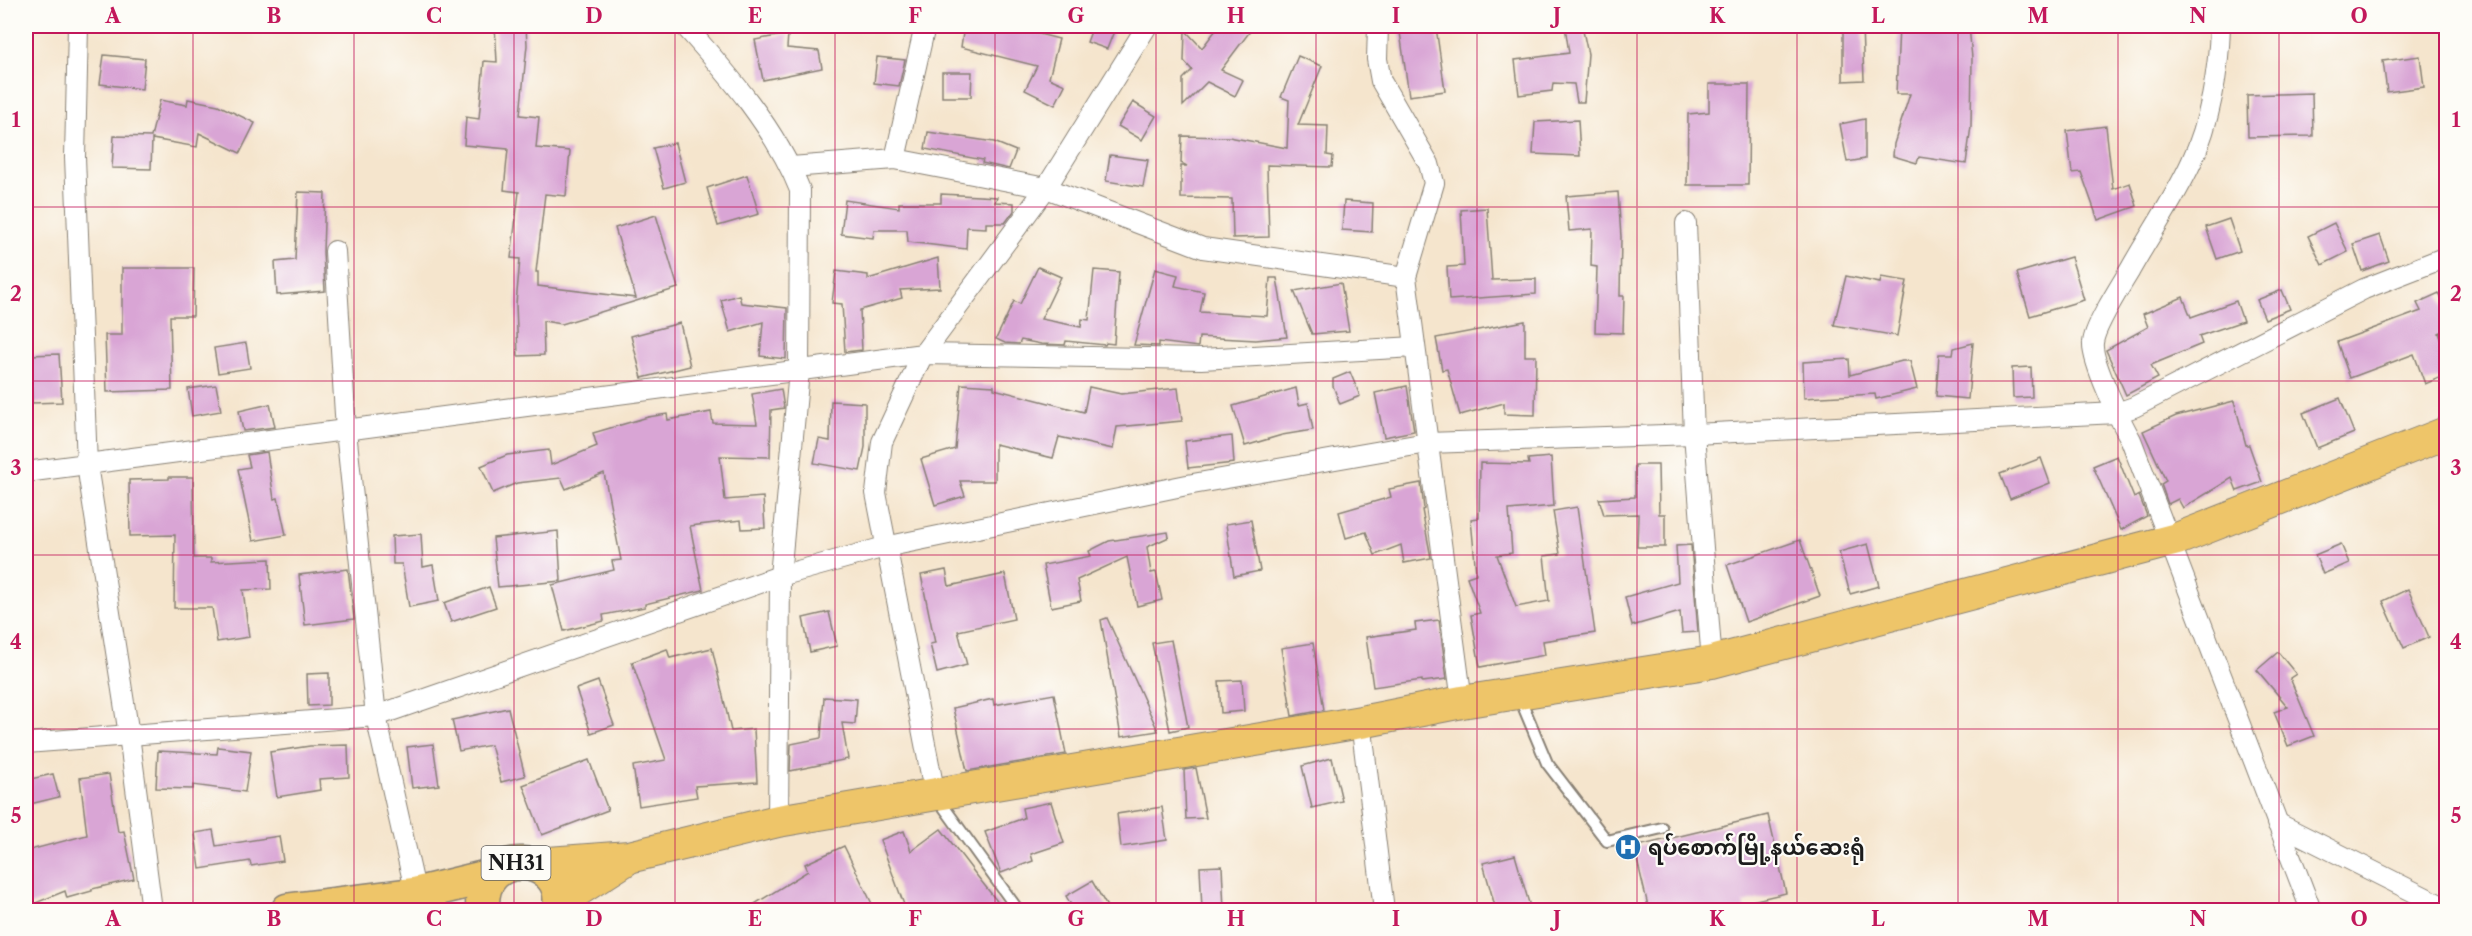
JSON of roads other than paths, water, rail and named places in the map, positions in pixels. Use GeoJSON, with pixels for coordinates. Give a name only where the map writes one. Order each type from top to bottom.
{"type":"FeatureCollection","features":[{"type":"Feature","properties":{"kind":"highway","name":"NH31"},"geometry":{"type":"LineString","coordinates":[[288,910],[416,894],[490,876],[510,863],[535,864],[553,879],[560,906]]}},
{"type":"Feature","properties":{"kind":"highway","name":"NH31"},"geometry":{"type":"LineString","coordinates":[[483,910],[481,896],[490,876]]}},
{"type":"Feature","properties":{"kind":"highway","name":"NH31"},"geometry":{"type":"LineString","coordinates":[[416,894],[466,910]]}},
{"type":"Feature","properties":{"kind":"main road"},"geometry":{"type":"LineString","coordinates":[[535,864],[629,857],[778,822],[1361,722],[1462,702],[1712,662],[2168,541],[2446,433]]}},
{"type":"Feature","properties":{"kind":"main road"},"geometry":{"type":"LineString","coordinates":[[560,906],[629,857]]}},
{"type":"Feature","properties":{"kind":"street"},"geometry":{"type":"LineString","coordinates":[[78,26],[75,158],[87,465],[129,735],[152,910]]}},
{"type":"Feature","properties":{"kind":"street"},"geometry":{"type":"LineString","coordinates":[[685,26],[733,80],[791,167],[800,190],[799,371],[780,576],[778,822]]}},
{"type":"Feature","properties":{"kind":"street"},"geometry":{"type":"LineString","coordinates":[[895,159],[925,26]]}},
{"type":"Feature","properties":{"kind":"street"},"geometry":{"type":"LineString","coordinates":[[935,795],[876,493],[882,442],[923,354],[1047,188],[1147,26]]}},
{"type":"Feature","properties":{"kind":"street"},"geometry":{"type":"LineString","coordinates":[[1378,26],[1377,58],[1381,81],[1429,164],[1434,183],[1406,277],[1462,702]]}},
{"type":"Feature","properties":{"kind":"street"},"geometry":{"type":"LineString","coordinates":[[2220,26],[2219,50],[2204,129],[2191,164],[2105,314],[2092,343],[2116,413],[2131,440],[2312,910]]}},
{"type":"Feature","properties":{"kind":"street"},"geometry":{"type":"LineString","coordinates":[[791,167],[895,159],[1047,188],[1203,248],[1406,277]]}},
{"type":"Feature","properties":{"kind":"street"},"geometry":{"type":"LineString","coordinates":[[1686,223],[1694,435],[1712,662]]}},
{"type":"Feature","properties":{"kind":"street"},"geometry":{"type":"LineString","coordinates":[[335,251],[346,431],[376,716],[416,894]]}},
{"type":"Feature","properties":{"kind":"street"},"geometry":{"type":"LineString","coordinates":[[26,743],[376,716],[780,576],[885,547],[1186,485],[1427,443],[1694,435],[2116,413],[2134,407],[2364,289],[2446,257]]}},
{"type":"Feature","properties":{"kind":"street"},"geometry":{"type":"LineString","coordinates":[[26,472],[923,354],[1201,359],[1415,346]]}},
{"type":"Feature","properties":{"kind":"street"},"geometry":{"type":"LineString","coordinates":[[1361,722],[1384,910]]}},
{"type":"Feature","properties":{"kind":"street"},"geometry":{"type":"LineString","coordinates":[[2277,823],[2446,908]]}},
{"type":"Feature","properties":{"kind":"lane"},"geometry":{"type":"LineString","coordinates":[[1518,693],[1547,763],[1607,842],[1662,828]]}},
{"type":"Feature","properties":{"kind":"lane"},"geometry":{"type":"LineString","coordinates":[[935,795],[1018,910]]}},
{"type":"Feature","properties":{"kind":"place","name":"ရပ်စောက်မြို့နယ်ဆေးရုံ"},"geometry":{"type":"Point","coordinates":[1628,847]}}]}
